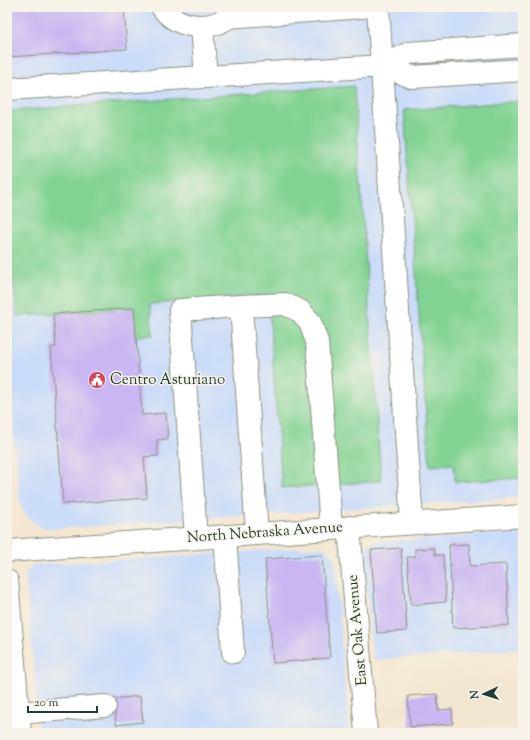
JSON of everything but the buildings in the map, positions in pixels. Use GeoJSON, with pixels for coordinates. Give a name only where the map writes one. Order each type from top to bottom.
{"type":"FeatureCollection","features":[{"type":"Feature","properties":{"kind":"main road"},"geometry":{"type":"LineString","coordinates":[[162,7],[179,22],[194,26],[211,25],[226,19],[233,12],[363,7]]}},
{"type":"Feature","properties":{"kind":"main road"},"geometry":{"type":"LineString","coordinates":[[378,7],[412,523]]}},
{"type":"Feature","properties":{"kind":"main road"},"geometry":{"type":"LineString","coordinates":[[202,26],[206,77]]}},
{"type":"Feature","properties":{"kind":"main road"},"geometry":{"type":"LineString","coordinates":[[7,89],[383,66],[409,54],[523,45]]}},
{"type":"Feature","properties":{"kind":"main road"},"geometry":{"type":"LineString","coordinates":[[383,66],[412,78],[523,70]]}},
{"type":"Feature","properties":{"kind":"main road","name":"East Oak Avenue"},"geometry":{"type":"LineString","coordinates":[[196,538],[180,310],[285,304],[300,311],[310,322],[317,342],[366,733]]}},
{"type":"Feature","properties":{"kind":"main road"},"geometry":{"type":"LineString","coordinates":[[241,306],[257,534]]}},
{"type":"Feature","properties":{"kind":"main road","name":"North Nebraska Avenue"},"geometry":{"type":"LineString","coordinates":[[7,551],[523,516]]}},
{"type":"Feature","properties":{"kind":"main road"},"geometry":{"type":"LineString","coordinates":[[225,536],[233,652]]}},
{"type":"Feature","properties":{"kind":"main road"},"geometry":{"type":"LineString","coordinates":[[7,581],[10,646],[19,723],[105,706]]}},
{"type":"Feature","properties":{"kind":"shaded area"},"geometry":{"type":"Polygon","coordinates":[[[7,7],[523,7],[523,497],[51,529],[41,527],[26,516],[19,499],[7,343],[7,7]]]}},
{"type":"Feature","properties":{"kind":"shaded area"},"geometry":{"type":"Polygon","coordinates":[[[523,532],[523,649],[373,660],[364,555],[365,549],[371,543],[523,532]]]}},
{"type":"Feature","properties":{"kind":"shaded area"},"geometry":{"type":"Polygon","coordinates":[[[319,547],[325,548],[329,551],[335,561],[349,733],[39,733],[26,576],[31,567],[35,565],[319,547]]]}},
{"type":"Feature","properties":{"kind":"green space"},"geometry":{"type":"Polygon","coordinates":[[[354,86],[381,481],[282,488],[268,295],[150,304],[153,335],[136,336],[134,308],[17,316],[7,220],[7,111],[354,86]]]}},
{"type":"Feature","properties":{"kind":"green space"},"geometry":{"type":"Polygon","coordinates":[[[523,101],[523,478],[455,482],[454,464],[430,466],[404,110],[523,101]]]}},
{"type":"Feature","properties":{"kind":"place","name":"Centro Asturiano"},"geometry":{"type":"Point","coordinates":[97,380]}}]}
